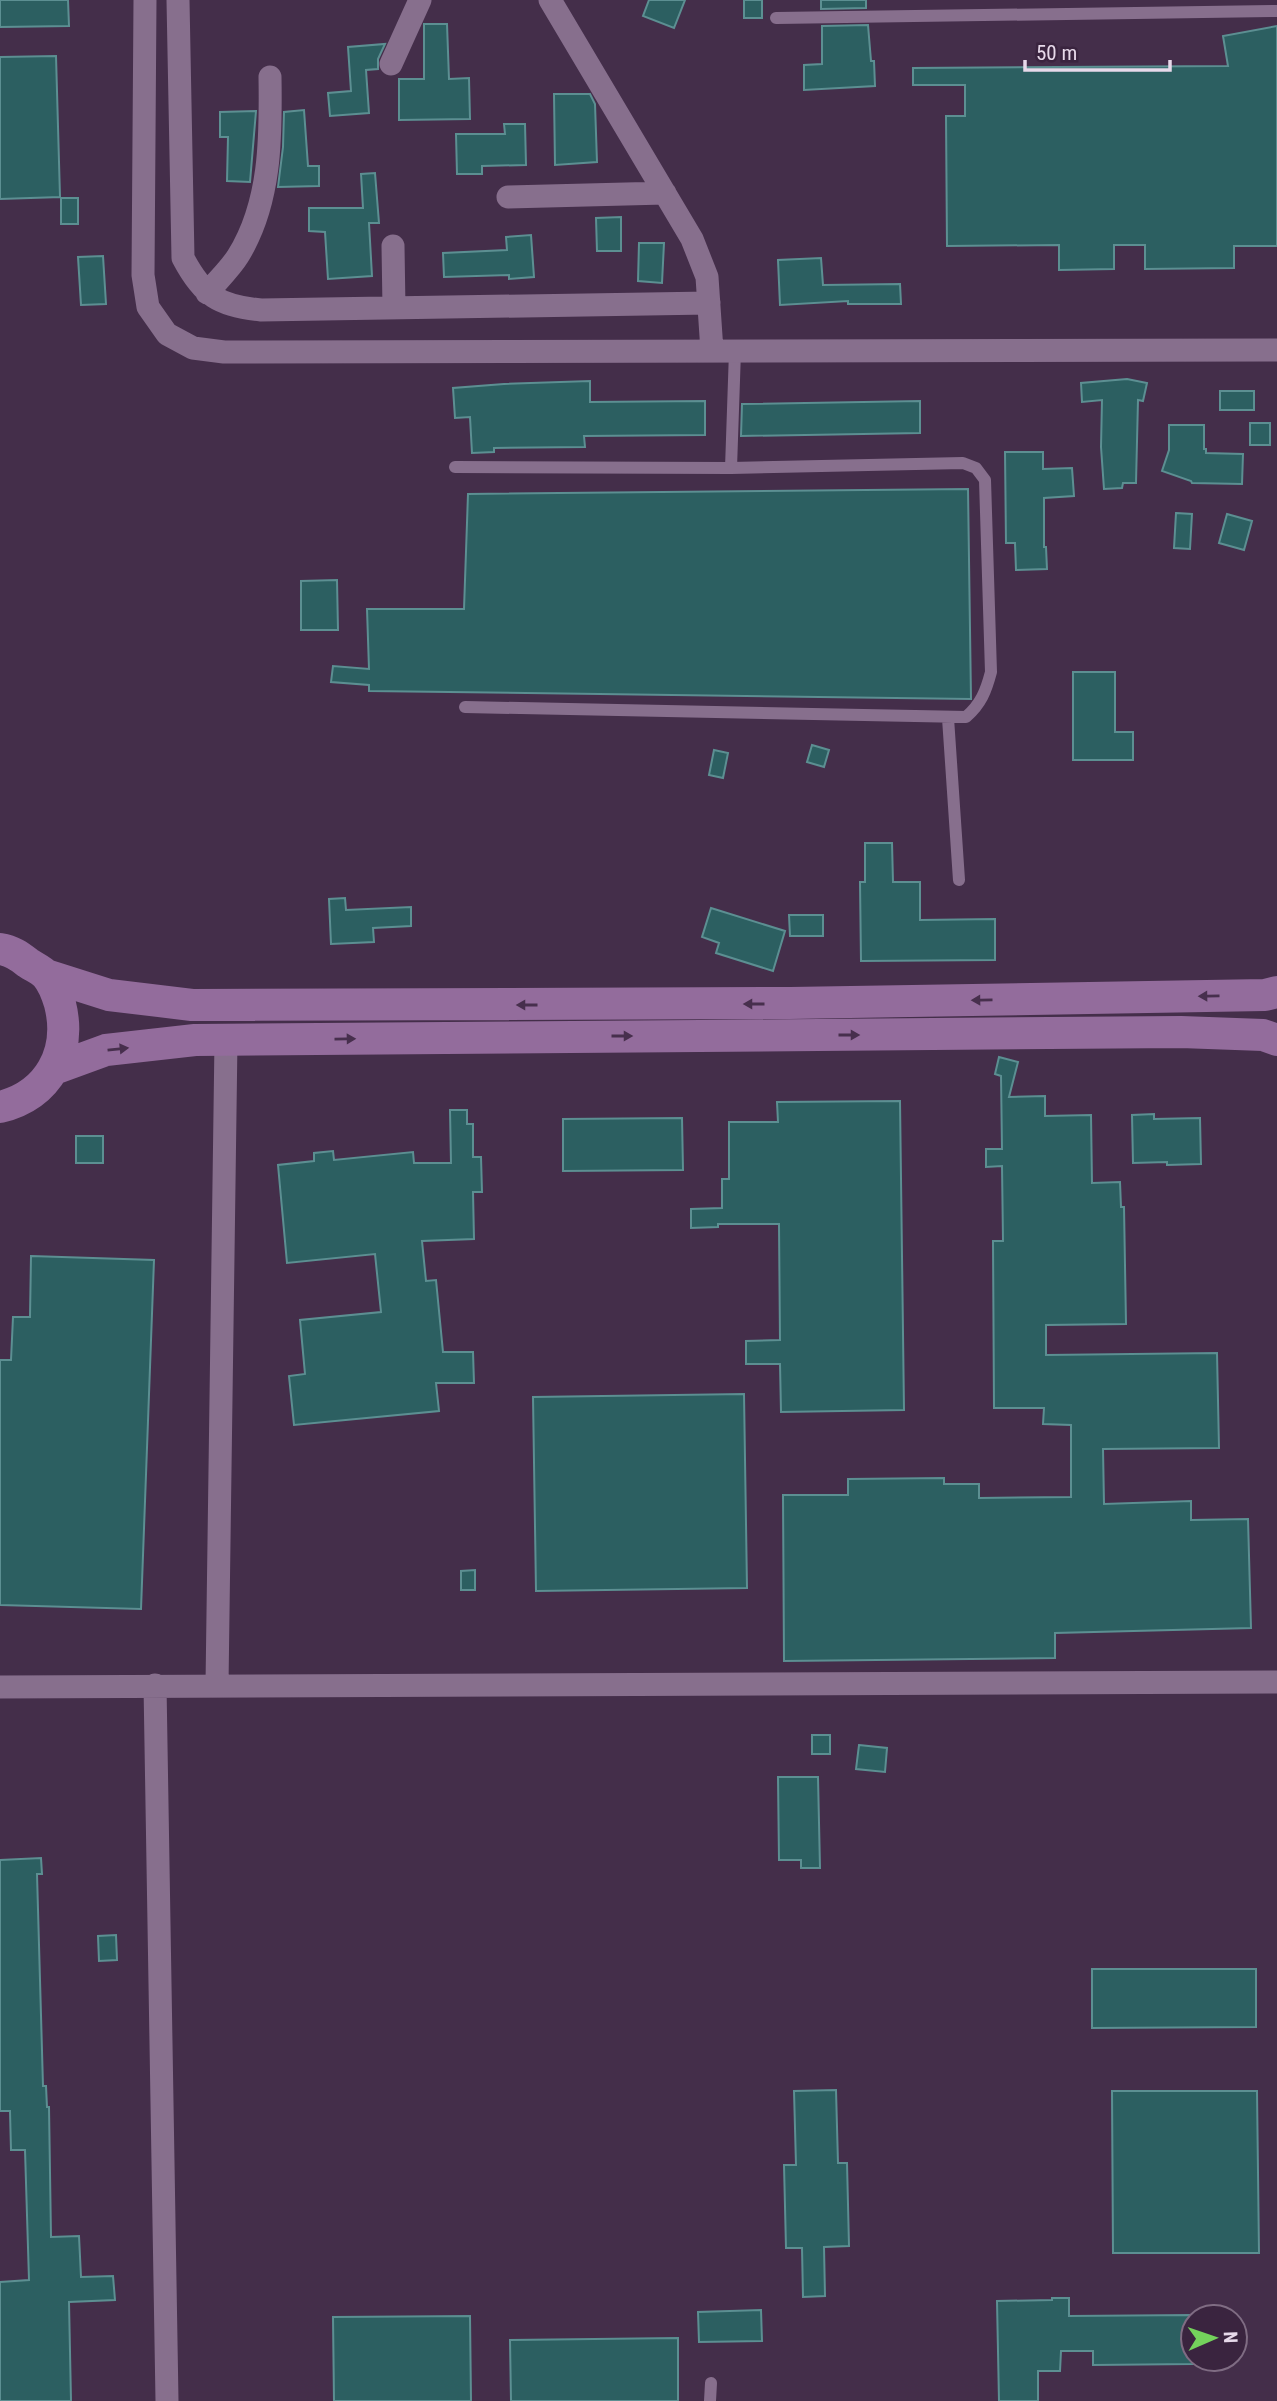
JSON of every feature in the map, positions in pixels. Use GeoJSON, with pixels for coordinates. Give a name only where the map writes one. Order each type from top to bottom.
{"type":"FeatureCollection","features":[{"type":"Feature","properties":{"kind":"street"},"geometry":{"type":"LineString","coordinates":[[145,0],[143,275],[148,307],[167,334],[193,348],[224,352],[1277,350]]}},
{"type":"Feature","properties":{"kind":"street"},"geometry":{"type":"LineString","coordinates":[[178,0],[183,258],[194,280],[215,300],[236,308],[261,310],[709,303]]}},
{"type":"Feature","properties":{"kind":"street"},"geometry":{"type":"LineString","coordinates":[[391,64],[420,0]]}},
{"type":"Feature","properties":{"kind":"street"},"geometry":{"type":"LineString","coordinates":[[550,0],[692,239],[707,278],[712,351]]}},
{"type":"Feature","properties":{"kind":"street"},"geometry":{"type":"LineString","coordinates":[[207,293],[237,257],[252,231],[261,202],[271,126],[271,77]]}},
{"type":"Feature","properties":{"kind":"street"},"geometry":{"type":"LineString","coordinates":[[508,197],[665,193]]}},
{"type":"Feature","properties":{"kind":"street"},"geometry":{"type":"LineString","coordinates":[[393,246],[394,308]]}},
{"type":"Feature","properties":{"kind":"street"},"geometry":{"type":"LineString","coordinates":[[4,944],[46,975],[109,995],[192,1006],[804,1003],[1251,995],[1277,992]]}},
{"type":"Feature","properties":{"kind":"street"},"geometry":{"type":"LineString","coordinates":[[4,1111],[36,1090],[54,1069],[61,1052],[64,1021],[57,993],[46,975]]}},
{"type":"Feature","properties":{"kind":"street"},"geometry":{"type":"LineString","coordinates":[[54,1069],[106,1050],[195,1040],[1181,1032],[1263,1035],[1277,1040]]}},
{"type":"Feature","properties":{"kind":"street"},"geometry":{"type":"LineString","coordinates":[[217,1685],[226,1040]]}},
{"type":"Feature","properties":{"kind":"street"},"geometry":{"type":"LineString","coordinates":[[0,1687],[1277,1682]]}},
{"type":"Feature","properties":{"kind":"street"},"geometry":{"type":"LineString","coordinates":[[155,1685],[167,2401]]}},
{"type":"Feature","properties":{"kind":"lane"},"geometry":{"type":"LineString","coordinates":[[776,18],[1274,7]]}},
{"type":"Feature","properties":{"kind":"lane"},"geometry":{"type":"LineString","coordinates":[[731,468],[735,351]]}},
{"type":"Feature","properties":{"kind":"lane"},"geometry":{"type":"LineString","coordinates":[[455,467],[731,468],[963,463],[976,468],[985,480],[991,672],[986,693],[976,709],[966,718],[465,707]]}},
{"type":"Feature","properties":{"kind":"lane"},"geometry":{"type":"LineString","coordinates":[[948,718],[959,880]]}},
{"type":"Feature","properties":{"kind":"lane"},"geometry":{"type":"LineString","coordinates":[[710,2383],[710,2401]]}},
{"type":"Feature","properties":{"kind":"building"},"geometry":{"type":"Polygon","coordinates":[[[0,0],[68,0],[69,26],[0,27],[0,0]]]}},
{"type":"Feature","properties":{"kind":"building"},"geometry":{"type":"Polygon","coordinates":[[[649,0],[685,0],[674,28],[643,16],[649,0]]]}},
{"type":"Feature","properties":{"kind":"building"},"geometry":{"type":"Polygon","coordinates":[[[744,0],[762,0],[762,18],[744,18],[744,0]]]}},
{"type":"Feature","properties":{"kind":"building"},"geometry":{"type":"Polygon","coordinates":[[[821,0],[866,0],[866,8],[821,9],[821,0]]]}},
{"type":"Feature","properties":{"kind":"building"},"geometry":{"type":"Polygon","coordinates":[[[424,24],[447,24],[449,79],[469,78],[470,119],[399,120],[399,79],[424,79],[424,24]]]}},
{"type":"Feature","properties":{"kind":"building"},"geometry":{"type":"Polygon","coordinates":[[[868,25],[875,86],[804,90],[804,65],[822,64],[822,26],[868,25]]]}},
{"type":"Feature","properties":{"kind":"building"},"geometry":{"type":"Polygon","coordinates":[[[1277,26],[1277,246],[1234,246],[1234,268],[1145,269],[1145,245],[1114,245],[1114,269],[1059,270],[1059,245],[947,246],[946,116],[965,116],[965,85],[913,85],[913,68],[1228,66],[1223,36],[1277,26]]]}},
{"type":"Feature","properties":{"kind":"building"},"geometry":{"type":"Polygon","coordinates":[[[385,44],[378,59],[378,69],[366,70],[369,113],[330,116],[328,93],[351,91],[348,47],[385,44]]]}},
{"type":"Feature","properties":{"kind":"building"},"geometry":{"type":"Polygon","coordinates":[[[56,56],[60,197],[0,199],[0,57],[56,56]]]}},
{"type":"Feature","properties":{"kind":"building"},"geometry":{"type":"Polygon","coordinates":[[[554,94],[590,94],[595,104],[597,162],[555,165],[554,94]]]}},
{"type":"Feature","properties":{"kind":"building"},"geometry":{"type":"Polygon","coordinates":[[[304,110],[308,166],[319,166],[319,186],[278,187],[284,112],[304,110]]]}},
{"type":"Feature","properties":{"kind":"building"},"geometry":{"type":"Polygon","coordinates":[[[256,111],[250,182],[227,181],[228,137],[220,137],[220,112],[256,111]]]}},
{"type":"Feature","properties":{"kind":"building"},"geometry":{"type":"Polygon","coordinates":[[[504,124],[525,124],[526,165],[482,166],[482,174],[457,174],[456,134],[505,134],[504,124]]]}},
{"type":"Feature","properties":{"kind":"building"},"geometry":{"type":"Polygon","coordinates":[[[375,173],[379,223],[369,223],[372,276],[328,279],[325,232],[309,231],[309,208],[363,208],[361,174],[375,173]]]}},
{"type":"Feature","properties":{"kind":"building"},"geometry":{"type":"Polygon","coordinates":[[[61,198],[78,198],[78,224],[61,224],[61,198]]]}},
{"type":"Feature","properties":{"kind":"building"},"geometry":{"type":"Polygon","coordinates":[[[621,217],[621,251],[597,251],[596,218],[621,217]]]}},
{"type":"Feature","properties":{"kind":"building"},"geometry":{"type":"Polygon","coordinates":[[[531,235],[534,277],[444,277],[443,253],[507,250],[506,237],[531,235]]]}},
{"type":"Feature","properties":{"kind":"building"},"geometry":{"type":"Polygon","coordinates":[[[639,243],[664,243],[662,283],[638,281],[639,243]]]}},
{"type":"Feature","properties":{"kind":"building"},"geometry":{"type":"Polygon","coordinates":[[[103,256],[106,304],[81,305],[78,257],[103,256]]]}},
{"type":"Feature","properties":{"kind":"building"},"geometry":{"type":"Polygon","coordinates":[[[821,258],[823,285],[900,284],[901,304],[848,304],[848,301],[780,305],[778,260],[821,258]]]}},
{"type":"Feature","properties":{"kind":"building"},"geometry":{"type":"Polygon","coordinates":[[[1127,379],[1147,383],[1143,401],[1138,400],[1136,483],[1123,483],[1122,488],[1104,489],[1102,400],[1082,402],[1081,383],[1127,379]]]}},
{"type":"Feature","properties":{"kind":"building"},"geometry":{"type":"Polygon","coordinates":[[[590,381],[590,402],[705,401],[705,435],[584,436],[585,447],[494,448],[494,452],[472,453],[470,417],[455,418],[453,388],[590,381]]]}},
{"type":"Feature","properties":{"kind":"building"},"geometry":{"type":"Polygon","coordinates":[[[1220,391],[1254,391],[1254,410],[1220,410],[1220,391]]]}},
{"type":"Feature","properties":{"kind":"building"},"geometry":{"type":"Polygon","coordinates":[[[920,401],[920,433],[741,436],[742,404],[920,401]]]}},
{"type":"Feature","properties":{"kind":"building"},"geometry":{"type":"Polygon","coordinates":[[[1250,423],[1270,423],[1270,445],[1250,445],[1250,423]]]}},
{"type":"Feature","properties":{"kind":"building"},"geometry":{"type":"Polygon","coordinates":[[[1169,425],[1204,425],[1206,453],[1243,454],[1242,484],[1192,483],[1162,471],[1169,450],[1169,425]]]}},
{"type":"Feature","properties":{"kind":"building"},"geometry":{"type":"Polygon","coordinates":[[[1005,452],[1043,452],[1043,469],[1072,468],[1074,496],[1044,498],[1047,569],[1016,570],[1015,543],[1006,543],[1005,452]]]}},
{"type":"Feature","properties":{"kind":"building"},"geometry":{"type":"Polygon","coordinates":[[[968,489],[971,699],[369,691],[369,685],[331,682],[333,666],[369,669],[367,609],[464,609],[468,494],[968,489]]]}},
{"type":"Feature","properties":{"kind":"building"},"geometry":{"type":"Polygon","coordinates":[[[1176,513],[1192,514],[1190,549],[1174,548],[1176,513]]]}},
{"type":"Feature","properties":{"kind":"building"},"geometry":{"type":"Polygon","coordinates":[[[1227,514],[1252,521],[1244,550],[1219,543],[1227,514]]]}},
{"type":"Feature","properties":{"kind":"building"},"geometry":{"type":"Polygon","coordinates":[[[337,580],[338,630],[301,630],[301,581],[337,580]]]}},
{"type":"Feature","properties":{"kind":"building"},"geometry":{"type":"Polygon","coordinates":[[[1073,672],[1115,672],[1115,732],[1133,732],[1133,760],[1073,760],[1073,672]]]}},
{"type":"Feature","properties":{"kind":"building"},"geometry":{"type":"Polygon","coordinates":[[[812,745],[829,750],[824,767],[807,762],[812,745]]]}},
{"type":"Feature","properties":{"kind":"building"},"geometry":{"type":"Polygon","coordinates":[[[714,750],[728,753],[723,778],[709,775],[714,750]]]}},
{"type":"Feature","properties":{"kind":"building"},"geometry":{"type":"Polygon","coordinates":[[[865,843],[892,843],[893,882],[920,882],[920,920],[995,919],[995,960],[861,961],[860,882],[865,882],[865,843]]]}},
{"type":"Feature","properties":{"kind":"building"},"geometry":{"type":"Polygon","coordinates":[[[345,898],[346,910],[411,907],[411,926],[373,928],[374,942],[331,944],[329,899],[345,898]]]}},
{"type":"Feature","properties":{"kind":"building"},"geometry":{"type":"Polygon","coordinates":[[[711,908],[785,931],[773,971],[716,953],[719,943],[702,937],[711,908]]]}},
{"type":"Feature","properties":{"kind":"building"},"geometry":{"type":"Polygon","coordinates":[[[789,915],[823,915],[823,936],[790,936],[789,915]]]}},
{"type":"Feature","properties":{"kind":"building"},"geometry":{"type":"Polygon","coordinates":[[[999,1057],[1018,1062],[1009,1097],[1045,1096],[1045,1116],[1091,1115],[1092,1183],[1120,1182],[1121,1207],[1124,1207],[1126,1324],[1046,1325],[1046,1355],[1217,1353],[1219,1448],[1103,1449],[1104,1504],[1191,1501],[1191,1520],[1248,1519],[1251,1628],[1055,1633],[1055,1658],[784,1661],[783,1495],[848,1495],[848,1479],[944,1478],[944,1484],[979,1484],[979,1498],[1071,1497],[1071,1425],[1043,1424],[1044,1408],[994,1408],[993,1241],[1003,1241],[1002,1166],[986,1167],[986,1149],[1002,1149],[1001,1076],[995,1074],[999,1057]]]}},
{"type":"Feature","properties":{"kind":"building"},"geometry":{"type":"Polygon","coordinates":[[[900,1101],[904,1410],[781,1412],[780,1364],[746,1364],[746,1341],[780,1340],[779,1224],[718,1224],[718,1227],[691,1228],[691,1209],[722,1208],[722,1179],[729,1179],[729,1122],[778,1122],[777,1102],[900,1101]]]}},
{"type":"Feature","properties":{"kind":"building"},"geometry":{"type":"Polygon","coordinates":[[[450,1110],[467,1110],[467,1124],[473,1124],[473,1157],[481,1157],[482,1192],[473,1192],[474,1239],[422,1241],[426,1281],[436,1280],[443,1352],[473,1352],[474,1383],[436,1383],[439,1411],[294,1425],[289,1376],[305,1374],[300,1320],[381,1312],[375,1254],[287,1263],[278,1165],[314,1161],[314,1153],[333,1151],[334,1160],[413,1152],[414,1163],[451,1163],[450,1110]]]}},
{"type":"Feature","properties":{"kind":"building"},"geometry":{"type":"Polygon","coordinates":[[[1154,1114],[1154,1119],[1200,1118],[1201,1164],[1133,1163],[1132,1115],[1154,1114]]]}},
{"type":"Feature","properties":{"kind":"building"},"geometry":{"type":"Polygon","coordinates":[[[682,1118],[683,1170],[563,1171],[563,1119],[682,1118]]]}},
{"type":"Feature","properties":{"kind":"building"},"geometry":{"type":"Polygon","coordinates":[[[76,1136],[103,1136],[103,1163],[76,1163],[76,1136]]]}},
{"type":"Feature","properties":{"kind":"building"},"geometry":{"type":"Polygon","coordinates":[[[31,1256],[154,1260],[141,1609],[0,1605],[0,1360],[11,1360],[13,1317],[30,1317],[31,1256]]]}},
{"type":"Feature","properties":{"kind":"building"},"geometry":{"type":"Polygon","coordinates":[[[744,1394],[747,1588],[536,1591],[533,1397],[744,1394]]]}},
{"type":"Feature","properties":{"kind":"building"},"geometry":{"type":"Polygon","coordinates":[[[475,1570],[475,1590],[461,1590],[461,1571],[475,1570]]]}},
{"type":"Feature","properties":{"kind":"building"},"geometry":{"type":"Polygon","coordinates":[[[812,1735],[830,1735],[830,1754],[812,1754],[812,1735]]]}},
{"type":"Feature","properties":{"kind":"building"},"geometry":{"type":"Polygon","coordinates":[[[859,1745],[887,1748],[885,1772],[856,1769],[859,1745]]]}},
{"type":"Feature","properties":{"kind":"building"},"geometry":{"type":"Polygon","coordinates":[[[778,1777],[818,1777],[820,1868],[801,1868],[801,1860],[779,1860],[778,1777]]]}},
{"type":"Feature","properties":{"kind":"building"},"geometry":{"type":"Polygon","coordinates":[[[41,1858],[42,1874],[37,1874],[43,2086],[46,2086],[49,2107],[51,2237],[79,2236],[81,2277],[113,2276],[115,2300],[69,2302],[71,2401],[0,2401],[0,2282],[29,2280],[25,2150],[11,2150],[10,2111],[0,2111],[0,1860],[41,1858]]]}},
{"type":"Feature","properties":{"kind":"building"},"geometry":{"type":"Polygon","coordinates":[[[116,1935],[117,1960],[99,1961],[98,1936],[116,1935]]]}},
{"type":"Feature","properties":{"kind":"building"},"geometry":{"type":"Polygon","coordinates":[[[1092,1969],[1256,1969],[1256,2027],[1092,2028],[1092,1969]]]}},
{"type":"Feature","properties":{"kind":"building"},"geometry":{"type":"Polygon","coordinates":[[[836,2090],[838,2163],[847,2163],[849,2246],[824,2247],[825,2296],[803,2297],[802,2248],[786,2248],[784,2165],[796,2165],[794,2091],[836,2090]]]}},
{"type":"Feature","properties":{"kind":"building"},"geometry":{"type":"Polygon","coordinates":[[[1112,2091],[1257,2091],[1259,2253],[1113,2253],[1112,2091]]]}},
{"type":"Feature","properties":{"kind":"building"},"geometry":{"type":"Polygon","coordinates":[[[1069,2298],[1069,2316],[1179,2315],[1179,2364],[1093,2365],[1093,2351],[1061,2351],[1060,2371],[1038,2371],[1038,2401],[999,2401],[997,2301],[1069,2298]]]}},
{"type":"Feature","properties":{"kind":"building"},"geometry":{"type":"Polygon","coordinates":[[[761,2310],[762,2341],[699,2342],[698,2312],[761,2310]]]}},
{"type":"Feature","properties":{"kind":"building"},"geometry":{"type":"Polygon","coordinates":[[[470,2316],[471,2401],[334,2401],[333,2317],[470,2316]]]}},
{"type":"Feature","properties":{"kind":"building"},"geometry":{"type":"Polygon","coordinates":[[[678,2338],[678,2401],[511,2401],[510,2340],[678,2338]]]}}]}
